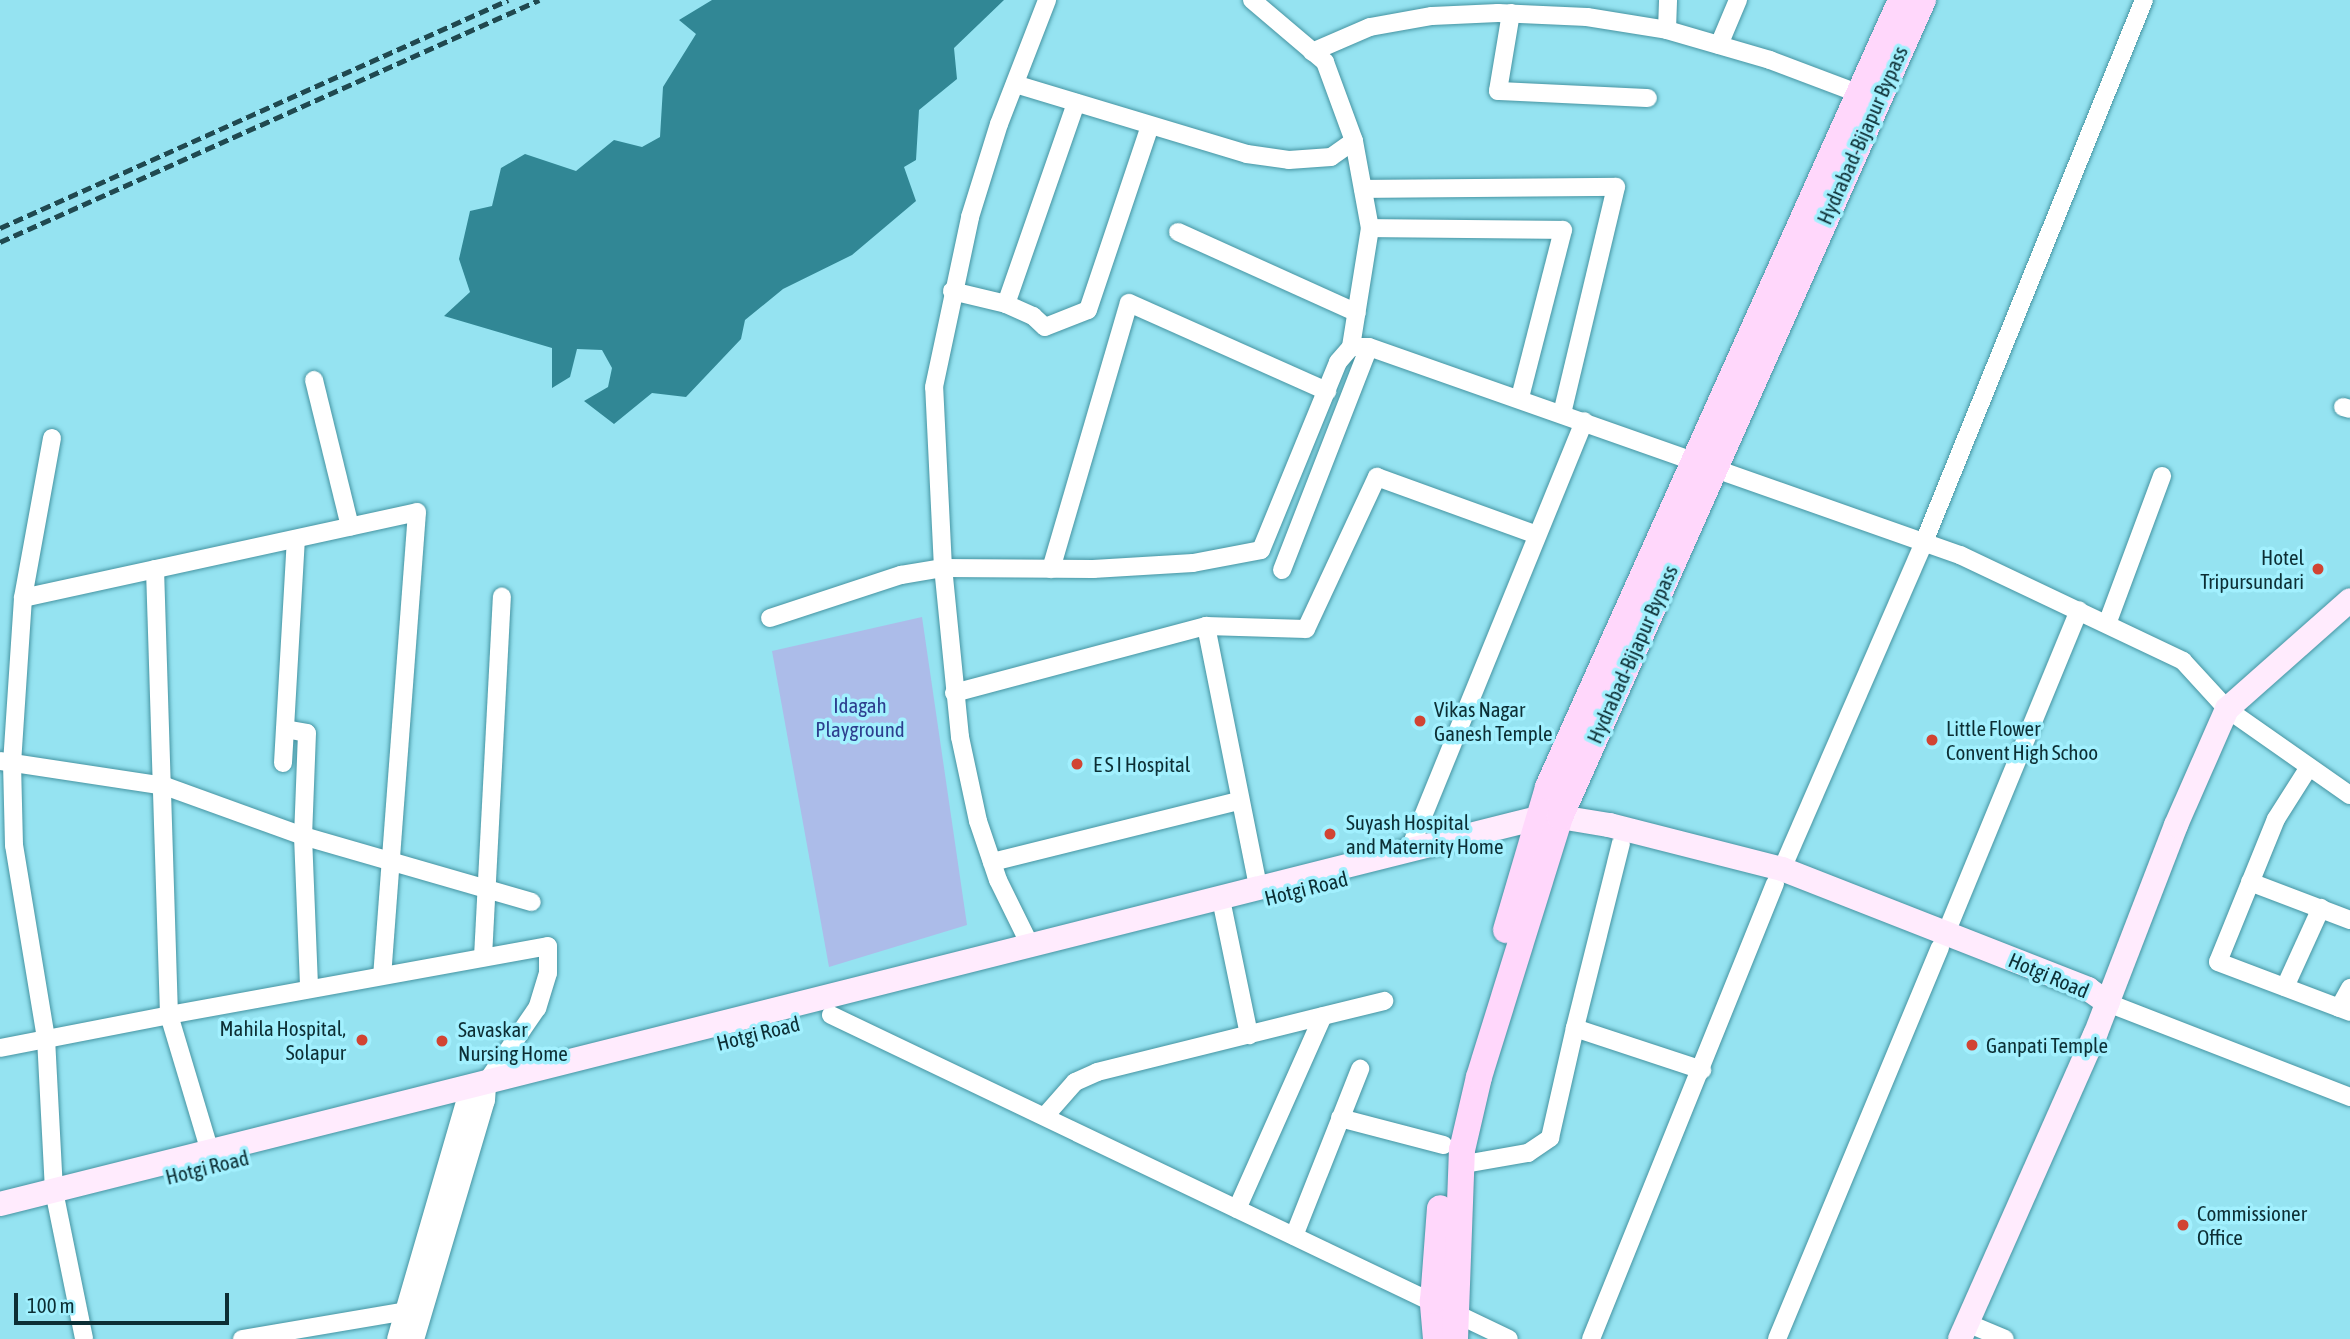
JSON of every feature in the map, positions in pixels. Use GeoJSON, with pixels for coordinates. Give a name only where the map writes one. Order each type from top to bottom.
{"type":"FeatureCollection","features":[{"type":"Feature","properties":{"kind":"main road"},"geometry":{"type":"LineString","coordinates":[[1706,462],[1901,0]]}},
{"type":"Feature","properties":{"kind":"main road","name":"Hydrabad-Bijapur Bypass"},"geometry":{"type":"LineString","coordinates":[[1455,1339],[1443,1305],[1452,1155],[1479,1077],[1546,826],[1706,462],[1923,0]]}},
{"type":"Feature","properties":{"kind":"main road"},"geometry":{"type":"LineString","coordinates":[[1964,1331],[2108,1003],[2176,825],[2227,709],[2350,600]]}},
{"type":"Feature","properties":{"kind":"main road","name":"Hotgi Road"},"geometry":{"type":"LineString","coordinates":[[0,1218],[56,1198],[209,1152],[831,1014],[1546,826],[1778,877]]}},
{"type":"Feature","properties":{"kind":"main road","name":"Hotgi Road"},"geometry":{"type":"LineString","coordinates":[[0,1203],[56,1198],[477,1094],[1030,945],[1410,848],[1546,826],[1716,850],[1778,877],[1943,940],[2081,1004],[2108,1003]]}},
{"type":"Feature","properties":{"kind":"main road"},"geometry":{"type":"LineString","coordinates":[[1436,1339],[1443,1305]]}},
{"type":"Feature","properties":{"kind":"street"},"geometry":{"type":"LineString","coordinates":[[1030,945],[992,862],[978,821],[954,694],[943,568],[934,387],[952,291],[970,217],[1014,83],[1047,0]]}},
{"type":"Feature","properties":{"kind":"street"},"geometry":{"type":"LineString","coordinates":[[770,618],[901,575],[943,568],[1051,569],[1192,563],[1261,550],[1338,362],[1351,347],[1370,228],[1354,141],[1325,62],[1252,0]]}},
{"type":"Feature","properties":{"kind":"street"},"geometry":{"type":"LineString","coordinates":[[1667,30],[1668,0]]}},
{"type":"Feature","properties":{"kind":"street"},"geometry":{"type":"LineString","coordinates":[[1718,45],[1738,0]]}},
{"type":"Feature","properties":{"kind":"street"},"geometry":{"type":"LineString","coordinates":[[1591,1339],[1778,877],[1924,542],[2144,0]]}},
{"type":"Feature","properties":{"kind":"street"},"geometry":{"type":"LineString","coordinates":[[1312,52],[1370,27],[1432,16],[1511,13],[1587,18],[1667,30],[1860,94]]}},
{"type":"Feature","properties":{"kind":"street"},"geometry":{"type":"LineString","coordinates":[[1511,13],[1498,91],[1648,98]]}},
{"type":"Feature","properties":{"kind":"street"},"geometry":{"type":"LineString","coordinates":[[1014,83],[1247,153],[1289,160],[1331,157],[1354,141]]}},
{"type":"Feature","properties":{"kind":"street"},"geometry":{"type":"LineString","coordinates":[[1006,304],[1076,103]]}},
{"type":"Feature","properties":{"kind":"street"},"geometry":{"type":"LineString","coordinates":[[952,291],[1006,304],[1033,316],[1045,327],[1088,310],[1150,126]]}},
{"type":"Feature","properties":{"kind":"street"},"geometry":{"type":"LineString","coordinates":[[1363,189],[1616,187],[1562,413]]}},
{"type":"Feature","properties":{"kind":"street"},"geometry":{"type":"LineString","coordinates":[[1370,228],[1563,230],[1520,398]]}},
{"type":"Feature","properties":{"kind":"street"},"geometry":{"type":"LineString","coordinates":[[1178,232],[1357,313]]}},
{"type":"Feature","properties":{"kind":"street"},"geometry":{"type":"LineString","coordinates":[[1051,569],[1129,303],[1327,391]]}},
{"type":"Feature","properties":{"kind":"street"},"geometry":{"type":"LineString","coordinates":[[1351,347],[1370,347],[1706,462],[1924,542],[2079,610],[2183,661],[2227,709],[2350,795]]}},
{"type":"Feature","properties":{"kind":"street"},"geometry":{"type":"LineString","coordinates":[[1282,570],[1370,347]]}},
{"type":"Feature","properties":{"kind":"street"},"geometry":{"type":"LineString","coordinates":[[314,380],[350,527]]}},
{"type":"Feature","properties":{"kind":"street"},"geometry":{"type":"LineString","coordinates":[[1410,848],[1584,421]]}},
{"type":"Feature","properties":{"kind":"street"},"geometry":{"type":"LineString","coordinates":[[52,438],[23,598],[6,762],[7,847],[46,1038],[56,1198],[84,1339]]}},
{"type":"Feature","properties":{"kind":"street"},"geometry":{"type":"LineString","coordinates":[[2107,624],[2162,476]]}},
{"type":"Feature","properties":{"kind":"street"},"geometry":{"type":"LineString","coordinates":[[954,694],[1206,626],[1306,629],[1377,477],[1537,535]]}},
{"type":"Feature","properties":{"kind":"street"},"geometry":{"type":"LineString","coordinates":[[23,598],[417,512],[383,974]]}},
{"type":"Feature","properties":{"kind":"street"},"geometry":{"type":"LineString","coordinates":[[283,763],[296,540]]}},
{"type":"Feature","properties":{"kind":"street"},"geometry":{"type":"LineString","coordinates":[[155,569],[165,786],[169,1014],[209,1152]]}},
{"type":"Feature","properties":{"kind":"street"},"geometry":{"type":"LineString","coordinates":[[484,957],[502,597]]}},
{"type":"Feature","properties":{"kind":"street"},"geometry":{"type":"LineString","coordinates":[[1777,1339],[2079,610]]}},
{"type":"Feature","properties":{"kind":"street"},"geometry":{"type":"LineString","coordinates":[[1206,626],[1238,802],[1258,887]]}},
{"type":"Feature","properties":{"kind":"street"},"geometry":{"type":"LineString","coordinates":[[285,729],[307,733],[303,836],[309,988]]}},
{"type":"Feature","properties":{"kind":"street"},"geometry":{"type":"LineString","coordinates":[[6,762],[165,786],[303,836],[532,902]]}},
{"type":"Feature","properties":{"kind":"street"},"geometry":{"type":"LineString","coordinates":[[2309,767],[2276,819],[2218,962],[2345,1010],[2350,988]]}},
{"type":"Feature","properties":{"kind":"street"},"geometry":{"type":"LineString","coordinates":[[992,862],[1238,802]]}},
{"type":"Feature","properties":{"kind":"street"},"geometry":{"type":"LineString","coordinates":[[1340,1118],[1452,1155],[1528,1153],[1550,1138],[1621,843]]}},
{"type":"Feature","properties":{"kind":"street"},"geometry":{"type":"LineString","coordinates":[[2250,882],[2350,920]]}},
{"type":"Feature","properties":{"kind":"street"},"geometry":{"type":"LineString","coordinates":[[2285,988],[2321,908]]}},
{"type":"Feature","properties":{"kind":"street"},"geometry":{"type":"LineString","coordinates":[[1223,909],[1249,1035]]}},
{"type":"Feature","properties":{"kind":"street"},"geometry":{"type":"LineString","coordinates":[[0,1048],[383,974],[548,946],[548,972],[537,1007],[477,1094],[413,1310],[397,1339]]}},
{"type":"Feature","properties":{"kind":"street"},"geometry":{"type":"LineString","coordinates":[[1045,1116],[1075,1082],[1097,1072],[1384,1000]]}},
{"type":"Feature","properties":{"kind":"street"},"geometry":{"type":"LineString","coordinates":[[2108,1003],[2350,1097]]}},
{"type":"Feature","properties":{"kind":"street"},"geometry":{"type":"LineString","coordinates":[[831,1014],[1443,1305],[1508,1339]]}},
{"type":"Feature","properties":{"kind":"street"},"geometry":{"type":"LineString","coordinates":[[1237,1209],[1323,1016]]}},
{"type":"Feature","properties":{"kind":"street"},"geometry":{"type":"LineString","coordinates":[[1575,1028],[1702,1070]]}},
{"type":"Feature","properties":{"kind":"street"},"geometry":{"type":"LineString","coordinates":[[1294,1236],[1360,1069]]}},
{"type":"Feature","properties":{"kind":"street"},"geometry":{"type":"LineString","coordinates":[[243,1339],[413,1310]]}},
{"type":"Feature","properties":{"kind":"street"},"geometry":{"type":"LineString","coordinates":[[413,1310],[414,1339]]}},
{"type":"Feature","properties":{"kind":"street"},"geometry":{"type":"LineString","coordinates":[[1964,1331],[2005,1339]]}},
{"type":"Feature","properties":{"kind":"green space","name":"Idagah Playground"},"geometry":{"type":"Polygon","coordinates":[[[922,617],[967,925],[829,967],[772,651],[922,617]]]}},
{"type":"Feature","properties":{"kind":"shaded area"},"geometry":{"type":"Polygon","coordinates":[[[712,0],[1004,0],[954,48],[957,79],[919,110],[916,160],[904,167],[916,201],[852,255],[783,289],[745,320],[741,339],[686,397],[652,393],[614,424],[584,401],[608,387],[612,368],[602,350],[577,349],[570,377],[552,388],[552,348],[444,316],[470,292],[459,259],[470,211],[492,206],[501,168],[525,154],[576,171],[614,140],[642,147],[660,137],[663,87],[696,34],[679,20],[712,0]]]}},
{"type":"Feature","properties":{"kind":"railway"},"geometry":{"type":"LineString","coordinates":[[0,228],[508,0]]}},
{"type":"Feature","properties":{"kind":"railway"},"geometry":{"type":"LineString","coordinates":[[0,242],[539,0]]}},
{"type":"Feature","properties":{"kind":"place","name":"Hotel Tripursundari"},"geometry":{"type":"Point","coordinates":[2318,569]}},
{"type":"Feature","properties":{"kind":"place","name":"Vikas Nagar Ganesh Temple"},"geometry":{"type":"Point","coordinates":[1420,721]}},
{"type":"Feature","properties":{"kind":"place","name":"Little Flower Convent High Schoo"},"geometry":{"type":"Point","coordinates":[1932,740]}},
{"type":"Feature","properties":{"kind":"place","name":"E S I Hospital"},"geometry":{"type":"Point","coordinates":[1077,764]}},
{"type":"Feature","properties":{"kind":"place","name":"Suyash Hospital and Maternity Home"},"geometry":{"type":"Point","coordinates":[1330,834]}},
{"type":"Feature","properties":{"kind":"place","name":"Mahila Hospital, Solapur"},"geometry":{"type":"Point","coordinates":[362,1040]}},
{"type":"Feature","properties":{"kind":"place","name":"Savaskar Nursing Home"},"geometry":{"type":"Point","coordinates":[442,1041]}},
{"type":"Feature","properties":{"kind":"place","name":"Ganpati Temple"},"geometry":{"type":"Point","coordinates":[1972,1045]}},
{"type":"Feature","properties":{"kind":"place","name":"Commissioner Office"},"geometry":{"type":"Point","coordinates":[2183,1225]}}]}
